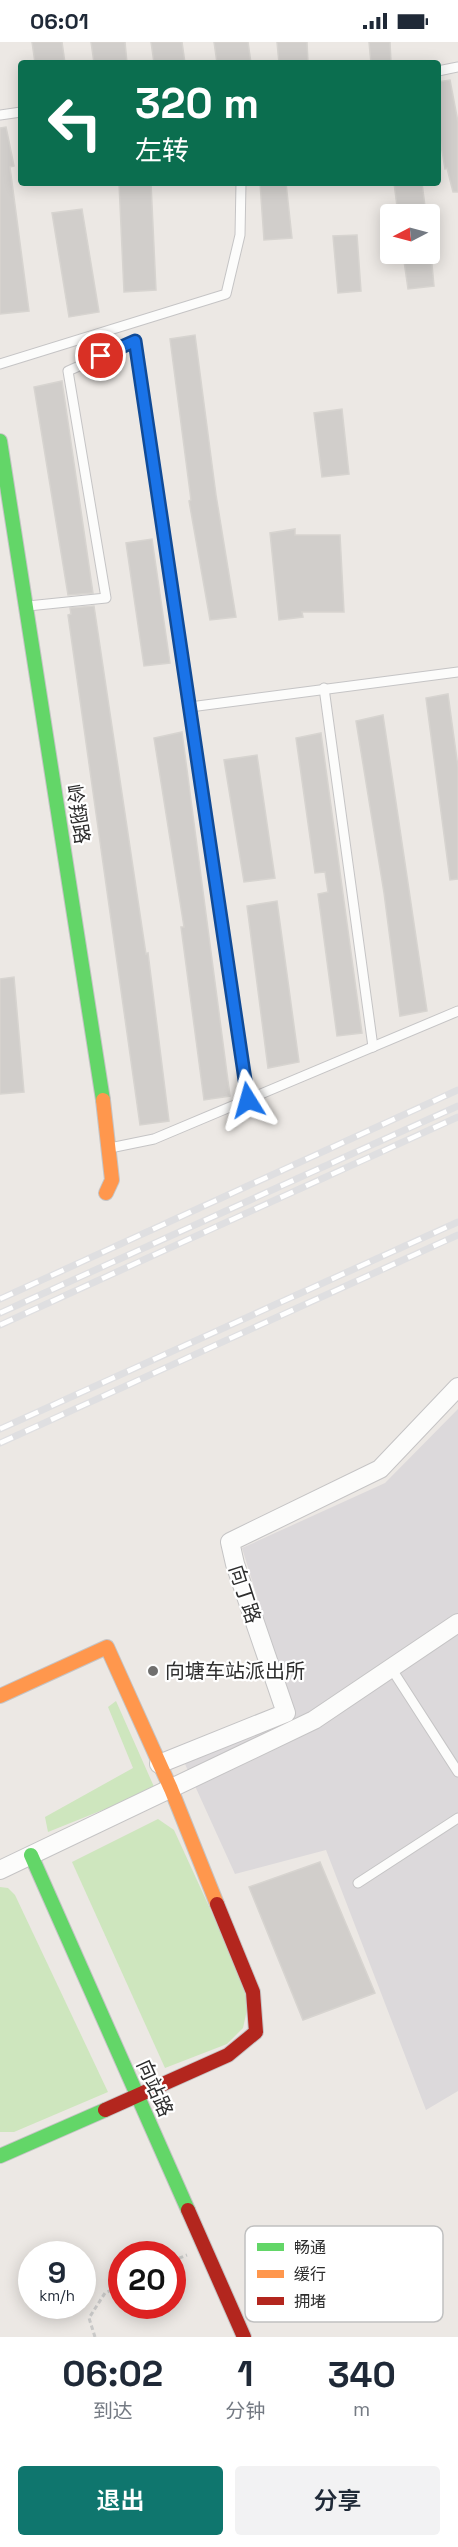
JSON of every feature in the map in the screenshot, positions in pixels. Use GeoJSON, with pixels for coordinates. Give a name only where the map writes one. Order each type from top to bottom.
{"type":"FeatureCollection","features":[{"type":"Feature","properties":{"kind":"street","name":"岭翔路"},"geometry":{"type":"LineString","coordinates":[[0,441],[110,1148],[112,1180],[106,1193]]}},
{"type":"Feature","properties":{"kind":"street","name":"向丁路"},"geometry":{"type":"LineString","coordinates":[[159,1764],[286,1713],[235,1564],[230,1542],[380,1469],[458,1387]]}},
{"type":"Feature","properties":{"kind":"street"},"geometry":{"type":"LineString","coordinates":[[0,1870],[314,1720],[458,1623]]}},
{"type":"Feature","properties":{"kind":"street"},"geometry":{"type":"LineString","coordinates":[[0,1696],[107,1647],[171,1789],[253,1992],[256,2032],[228,2055],[0,2156]]}},
{"type":"Feature","properties":{"kind":"street","name":"向站路"},"geometry":{"type":"LineString","coordinates":[[31,1855],[244,2337]]}},
{"type":"Feature","properties":{"kind":"lane"},"geometry":{"type":"LineString","coordinates":[[441,70],[458,67]]}},
{"type":"Feature","properties":{"kind":"lane"},"geometry":{"type":"LineString","coordinates":[[0,115],[18,112]]}},
{"type":"Feature","properties":{"kind":"lane"},"geometry":{"type":"LineString","coordinates":[[0,364],[226,294],[240,235],[240,186]]}},
{"type":"Feature","properties":{"kind":"lane"},"geometry":{"type":"LineString","coordinates":[[26,607],[106,598],[68,371],[135,341],[248,1100]]}},
{"type":"Feature","properties":{"kind":"lane"},"geometry":{"type":"LineString","coordinates":[[190,707],[458,672]]}},
{"type":"Feature","properties":{"kind":"lane"},"geometry":{"type":"LineString","coordinates":[[324,688],[374,1047]]}},
{"type":"Feature","properties":{"kind":"lane"},"geometry":{"type":"LineString","coordinates":[[110,1148],[154,1139],[458,1011]]}},
{"type":"Feature","properties":{"kind":"lane"},"geometry":{"type":"LineString","coordinates":[[391,1668],[458,1773]]}},
{"type":"Feature","properties":{"kind":"lane"},"geometry":{"type":"LineString","coordinates":[[358,1883],[458,1818]]}},
{"type":"Feature","properties":{"kind":"path"},"geometry":{"type":"LineString","coordinates":[[95,2337],[89,2318],[108,2292]]}},
{"type":"Feature","properties":{"kind":"shaded area"},"geometry":{"type":"Polygon","coordinates":[[[458,1409],[458,2091],[426,2110],[326,1850],[235,1874],[185,1764],[294,1716],[242,1548],[385,1483],[458,1409]]]}},
{"type":"Feature","properties":{"kind":"green space"},"geometry":{"type":"Polygon","coordinates":[[[116,1701],[155,1789],[48,1832],[45,1817],[133,1768],[108,1707],[116,1701]]]}},
{"type":"Feature","properties":{"kind":"green space"},"geometry":{"type":"Polygon","coordinates":[[[158,1819],[174,1830],[250,1996],[243,2028],[227,2044],[165,2068],[72,1862],[158,1819]]]}},
{"type":"Feature","properties":{"kind":"green space"},"geometry":{"type":"Polygon","coordinates":[[[0,1887],[8,1888],[15,1895],[108,2092],[14,2132],[0,2132],[0,1887]]]}},
{"type":"Feature","properties":{"kind":"building"},"geometry":{"type":"Polygon","coordinates":[[[32,42],[62,42],[65,60],[35,60],[32,42]]]}},
{"type":"Feature","properties":{"kind":"building"},"geometry":{"type":"Polygon","coordinates":[[[91,42],[125,42],[127,60],[94,60],[91,42]]]}},
{"type":"Feature","properties":{"kind":"building"},"geometry":{"type":"Polygon","coordinates":[[[151,42],[182,42],[185,60],[154,60],[151,42]]]}},
{"type":"Feature","properties":{"kind":"building"},"geometry":{"type":"Polygon","coordinates":[[[214,42],[248,42],[251,60],[217,60],[214,42]]]}},
{"type":"Feature","properties":{"kind":"building"},"geometry":{"type":"Polygon","coordinates":[[[277,42],[307,42],[308,60],[279,60],[277,42]]]}},
{"type":"Feature","properties":{"kind":"building"},"geometry":{"type":"Polygon","coordinates":[[[369,42],[390,42],[391,60],[371,60],[369,42]]]}},
{"type":"Feature","properties":{"kind":"building"},"geometry":{"type":"Polygon","coordinates":[[[450,80],[458,122],[458,192],[453,192],[447,168],[445,169],[441,145],[441,82],[450,80]]]}},
{"type":"Feature","properties":{"kind":"building"},"geometry":{"type":"Polygon","coordinates":[[[6,127],[14,166],[10,167],[29,311],[0,314],[0,128],[6,127]]]}},
{"type":"Feature","properties":{"kind":"building"},"geometry":{"type":"Polygon","coordinates":[[[119,186],[151,186],[156,290],[124,292],[119,186]]]}},
{"type":"Feature","properties":{"kind":"building"},"geometry":{"type":"Polygon","coordinates":[[[260,186],[286,186],[292,238],[264,240],[260,186]]]}},
{"type":"Feature","properties":{"kind":"building"},"geometry":{"type":"Polygon","coordinates":[[[394,186],[422,186],[425,204],[397,204],[394,186]]]}},
{"type":"Feature","properties":{"kind":"building"},"geometry":{"type":"Polygon","coordinates":[[[82,209],[99,312],[69,317],[52,213],[82,209]]]}},
{"type":"Feature","properties":{"kind":"building"},"geometry":{"type":"Polygon","coordinates":[[[357,235],[361,291],[338,293],[333,236],[357,235]]]}},
{"type":"Feature","properties":{"kind":"building"},"geometry":{"type":"Polygon","coordinates":[[[404,264],[432,264],[434,286],[408,289],[404,264]]]}},
{"type":"Feature","properties":{"kind":"building"},"geometry":{"type":"Polygon","coordinates":[[[195,335],[216,495],[236,617],[210,620],[189,501],[191,500],[170,339],[195,335]]]}},
{"type":"Feature","properties":{"kind":"building"},"geometry":{"type":"Polygon","coordinates":[[[62,381],[93,593],[68,595],[34,387],[62,381]]]}},
{"type":"Feature","properties":{"kind":"building"},"geometry":{"type":"Polygon","coordinates":[[[342,409],[349,474],[322,477],[314,413],[342,409]]]}},
{"type":"Feature","properties":{"kind":"building"},"geometry":{"type":"Polygon","coordinates":[[[295,529],[295,535],[340,535],[344,612],[302,612],[303,617],[279,620],[270,533],[295,529]]]}},
{"type":"Feature","properties":{"kind":"building"},"geometry":{"type":"Polygon","coordinates":[[[152,539],[170,663],[144,666],[126,543],[152,539]]]}},
{"type":"Feature","properties":{"kind":"building"},"geometry":{"type":"Polygon","coordinates":[[[94,606],[146,954],[148,953],[169,1121],[140,1125],[68,615],[71,614],[70,608],[94,606]]]}},
{"type":"Feature","properties":{"kind":"building"},"geometry":{"type":"Polygon","coordinates":[[[448,694],[458,767],[458,879],[450,880],[426,698],[448,694]]]}},
{"type":"Feature","properties":{"kind":"building"},"geometry":{"type":"Polygon","coordinates":[[[383,715],[427,1011],[400,1016],[384,893],[356,721],[383,715]]]}},
{"type":"Feature","properties":{"kind":"building"},"geometry":{"type":"Polygon","coordinates":[[[182,732],[230,1096],[204,1100],[181,927],[184,927],[154,738],[182,732]]]}},
{"type":"Feature","properties":{"kind":"building"},"geometry":{"type":"Polygon","coordinates":[[[321,733],[362,1033],[337,1036],[318,894],[328,892],[325,872],[315,873],[296,738],[321,733]]]}},
{"type":"Feature","properties":{"kind":"building"},"geometry":{"type":"Polygon","coordinates":[[[257,755],[275,878],[244,882],[224,760],[257,755]]]}},
{"type":"Feature","properties":{"kind":"building"},"geometry":{"type":"Polygon","coordinates":[[[277,901],[299,1062],[268,1068],[247,906],[277,901]]]}},
{"type":"Feature","properties":{"kind":"building"},"geometry":{"type":"Polygon","coordinates":[[[14,977],[24,1092],[0,1094],[0,979],[14,977]]]}},
{"type":"Feature","properties":{"kind":"building"},"geometry":{"type":"Polygon","coordinates":[[[320,1862],[375,1993],[303,2020],[249,1887],[320,1862]]]}},
{"type":"Feature","properties":{"kind":"railway"},"geometry":{"type":"LineString","coordinates":[[0,1299],[458,1090]]}},
{"type":"Feature","properties":{"kind":"railway"},"geometry":{"type":"LineString","coordinates":[[0,1313],[458,1106]]}},
{"type":"Feature","properties":{"kind":"railway"},"geometry":{"type":"LineString","coordinates":[[0,1325],[458,1117]]}},
{"type":"Feature","properties":{"kind":"railway"},"geometry":{"type":"LineString","coordinates":[[0,1429],[458,1222]]}},
{"type":"Feature","properties":{"kind":"railway"},"geometry":{"type":"LineString","coordinates":[[0,1443],[458,1235]]}},
{"type":"Feature","properties":{"kind":"traffic: fast"},"geometry":{"type":"LineString","coordinates":[[0,441],[103,1100]]}},
{"type":"Feature","properties":{"kind":"traffic: fast"},"geometry":{"type":"LineString","coordinates":[[31,1855],[188,2210]]}},
{"type":"Feature","properties":{"kind":"traffic: fast"},"geometry":{"type":"LineString","coordinates":[[0,2156],[105,2110]]}},
{"type":"Feature","properties":{"kind":"traffic: slow"},"geometry":{"type":"LineString","coordinates":[[103,1100],[112,1180],[106,1193]]}},
{"type":"Feature","properties":{"kind":"traffic: slow"},"geometry":{"type":"LineString","coordinates":[[0,1696],[107,1647],[171,1789],[217,1904]]}},
{"type":"Feature","properties":{"kind":"traffic: jam"},"geometry":{"type":"LineString","coordinates":[[105,2110],[228,2055],[256,2032],[253,1992],[217,1904]]}},
{"type":"Feature","properties":{"kind":"traffic: jam"},"geometry":{"type":"LineString","coordinates":[[188,2210],[244,2337]]}},
{"type":"Feature","properties":{"kind":"place","name":"向塘车站派出所"},"geometry":{"type":"Point","coordinates":[153,1671]}},
{"type":"Feature","properties":{"kind":"route"},"geometry":{"type":"LineString","coordinates":[[101,356],[135,341],[248,1100]]}}]}
